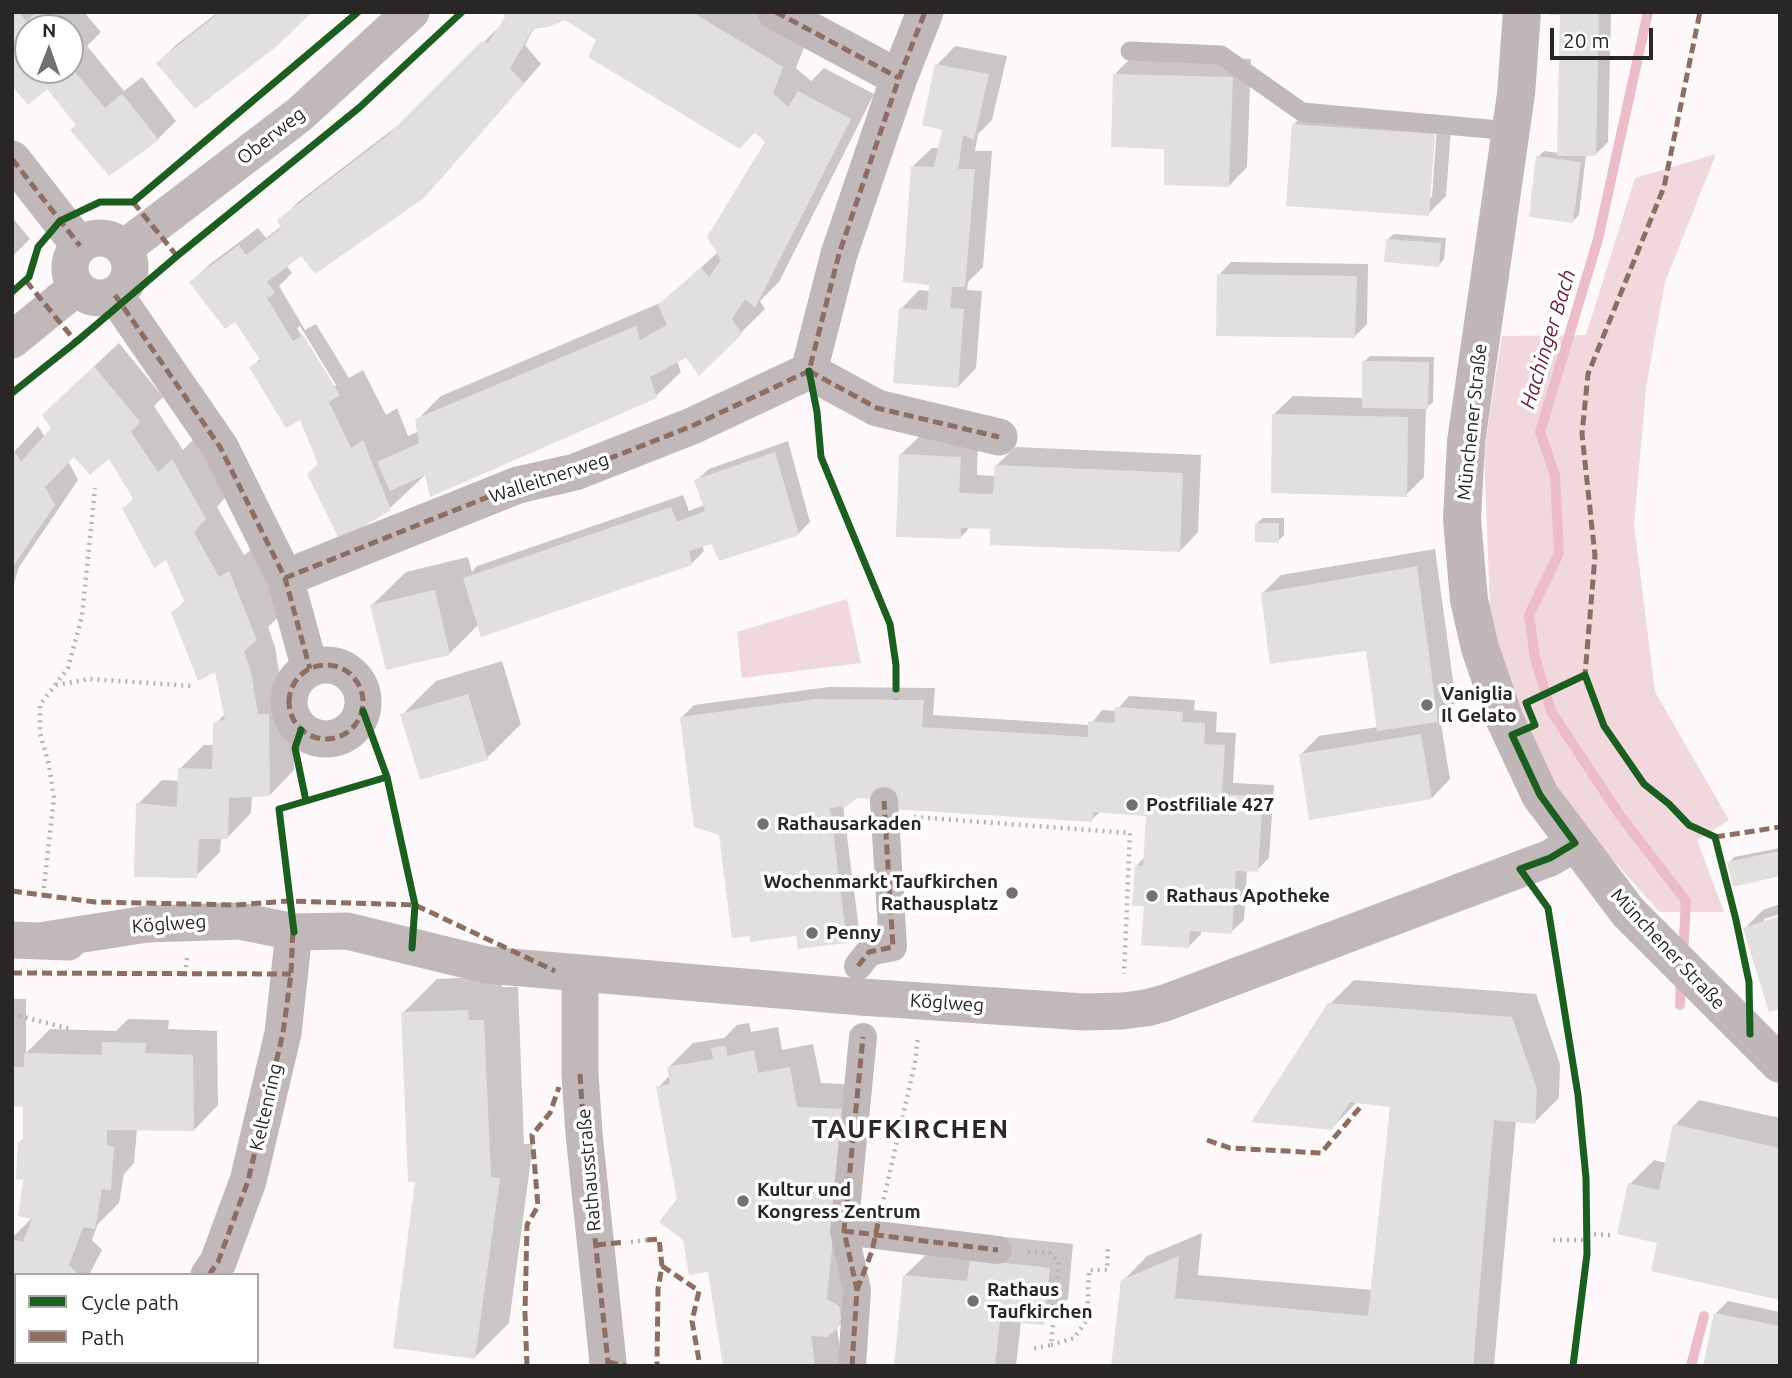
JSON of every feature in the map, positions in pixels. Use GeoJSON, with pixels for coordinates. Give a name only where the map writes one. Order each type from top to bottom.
{"type":"FeatureCollection","features":[{"type":"Feature","properties":{"kind":"main road","name":"Münchener Straße"},"geometry":{"type":"LineString","coordinates":[[1522,12],[1516,94],[1466,442],[1462,519],[1468,586],[1480,649],[1504,718],[1540,795],[1628,912],[1780,1064]]}},
{"type":"Feature","properties":{"kind":"street","name":"Oberweg"},"geometry":{"type":"LineString","coordinates":[[123,249],[300,114],[411,12]]}},
{"type":"Feature","properties":{"kind":"street"},"geometry":{"type":"LineString","coordinates":[[776,12],[900,78]]}},
{"type":"Feature","properties":{"kind":"street"},"geometry":{"type":"LineString","coordinates":[[925,12],[839,254],[809,371],[877,408],[999,437]]}},
{"type":"Feature","properties":{"kind":"street"},"geometry":{"type":"LineString","coordinates":[[12,159],[80,246]]}},
{"type":"Feature","properties":{"kind":"street"},"geometry":{"type":"LineString","coordinates":[[107,239],[123,249],[128,257],[130,274],[127,282],[115,295],[99,298],[83,293],[77,287],[70,271],[74,253],[80,246],[88,241],[107,239]]}},
{"type":"Feature","properties":{"kind":"street"},"geometry":{"type":"LineString","coordinates":[[12,340],[77,287]]}},
{"type":"Feature","properties":{"kind":"street"},"geometry":{"type":"LineString","coordinates":[[115,295],[220,447],[285,578],[310,668]]}},
{"type":"Feature","properties":{"kind":"street","name":"Walleitnerweg"},"geometry":{"type":"LineString","coordinates":[[285,578],[518,485],[575,472],[679,431],[809,371]]}},
{"type":"Feature","properties":{"kind":"street"},"geometry":{"type":"LineString","coordinates":[[858,966],[869,952],[893,947],[885,808]]}},
{"type":"Feature","properties":{"kind":"street","name":"Köglweg"},"geometry":{"type":"LineString","coordinates":[[28,940],[139,947],[249,946],[294,932],[347,931],[487,965],[884,999],[1084,1012],[1122,1011],[1165,1003],[1550,858],[1575,843]]}},
{"type":"Feature","properties":{"kind":"street","name":"Keltenring"},"geometry":{"type":"LineString","coordinates":[[210,1273],[218,1262],[251,1168],[283,1033],[294,932]]}},
{"type":"Feature","properties":{"kind":"street","name":"Rathausstraße"},"geometry":{"type":"LineString","coordinates":[[580,973],[580,1074],[584,1134],[607,1366]]}},
{"type":"Feature","properties":{"kind":"street"},"geometry":{"type":"LineString","coordinates":[[852,1366],[857,1290],[844,1231],[863,1037]]}},
{"type":"Feature","properties":{"kind":"street"},"geometry":{"type":"LineString","coordinates":[[844,1231],[878,1225],[1007,1250]]}},
{"type":"Feature","properties":{"kind":"street"},"geometry":{"type":"LineString","coordinates":[[857,1290],[872,1251],[878,1225]]}},
{"type":"Feature","properties":{"kind":"lane"},"geometry":{"type":"LineString","coordinates":[[1130,51],[1221,55],[1303,112],[1511,131]]}},
{"type":"Feature","properties":{"kind":"path"},"geometry":{"type":"LineString","coordinates":[[43,895],[54,798],[40,733],[40,705],[68,668],[82,616],[95,488]]}},
{"type":"Feature","properties":{"kind":"path"},"geometry":{"type":"LineString","coordinates":[[1533,700],[1585,675]]}},
{"type":"Feature","properties":{"kind":"path"},"geometry":{"type":"LineString","coordinates":[[55,685],[90,679],[192,686]]}},
{"type":"Feature","properties":{"kind":"path"},"geometry":{"type":"LineString","coordinates":[[895,700],[896,689]]}},
{"type":"Feature","properties":{"kind":"path"},"geometry":{"type":"LineString","coordinates":[[885,808],[1130,833],[1122,1011]]}},
{"type":"Feature","properties":{"kind":"path"},"geometry":{"type":"LineString","coordinates":[[12,1014],[70,1029]]}},
{"type":"Feature","properties":{"kind":"path"},"geometry":{"type":"LineString","coordinates":[[878,1225],[918,1041]]}},
{"type":"Feature","properties":{"kind":"path"},"geometry":{"type":"LineString","coordinates":[[1553,1240],[1610,1235]]}},
{"type":"Feature","properties":{"kind":"path"},"geometry":{"type":"LineString","coordinates":[[626,1242],[647,1240]]}},
{"type":"Feature","properties":{"kind":"path"},"geometry":{"type":"LineString","coordinates":[[1031,1349],[1074,1338],[1087,1320],[1089,1270],[1107,1270],[1108,1246]]}},
{"type":"Feature","properties":{"kind":"path"},"geometry":{"type":"LineString","coordinates":[[1007,1250],[1049,1253],[1059,1262],[1051,1345]]}},
{"type":"Feature","properties":{"kind":"shaded area"},"geometry":{"type":"Polygon","coordinates":[[[1716,154],[1665,282],[1646,387],[1634,525],[1655,692],[1729,820],[1697,840],[1724,912],[1660,912],[1602,848],[1548,773],[1511,700],[1490,608],[1484,451],[1502,336],[1586,335],[1635,178],[1716,154]]]}},
{"type":"Feature","properties":{"kind":"shaded area"},"geometry":{"type":"Polygon","coordinates":[[[847,599],[861,663],[742,678],[737,632],[847,599]]]}},
{"type":"Feature","properties":{"kind":"building"},"geometry":{"type":"Polygon","coordinates":[[[12,12],[19,12],[21,14],[14,14],[14,84],[84,83],[105,108],[122,94],[159,140],[109,176],[70,130],[76,125],[47,89],[28,105],[12,86],[12,12]]]}},
{"type":"Feature","properties":{"kind":"building"},"geometry":{"type":"Polygon","coordinates":[[[37,12],[53,14],[35,14],[37,12]]]}},
{"type":"Feature","properties":{"kind":"building"},"geometry":{"type":"Polygon","coordinates":[[[220,12],[312,12],[277,46],[195,109],[156,63],[220,12]]]}},
{"type":"Feature","properties":{"kind":"building"},"geometry":{"type":"Polygon","coordinates":[[[502,12],[692,12],[783,67],[773,93],[788,107],[798,91],[851,119],[755,308],[745,299],[732,319],[742,334],[699,376],[686,358],[650,377],[657,398],[430,497],[425,475],[390,491],[377,462],[419,443],[415,419],[636,326],[640,340],[667,325],[658,305],[701,267],[709,277],[721,260],[707,237],[765,142],[754,132],[740,149],[588,57],[596,40],[565,20],[548,27],[533,29],[510,68],[524,84],[424,198],[315,274],[301,256],[267,282],[275,293],[267,298],[293,341],[303,335],[340,395],[329,402],[351,448],[363,440],[391,510],[340,541],[307,474],[318,464],[300,420],[286,428],[249,367],[261,361],[235,322],[225,329],[189,282],[239,245],[246,255],[281,228],[277,220],[388,135],[482,41],[488,43],[505,17],[502,12]]]}},
{"type":"Feature","properties":{"kind":"building"},"geometry":{"type":"Polygon","coordinates":[[[1550,12],[1599,12],[1596,156],[1557,156],[1560,15],[1550,15],[1550,12]]]}},
{"type":"Feature","properties":{"kind":"building"},"geometry":{"type":"Polygon","coordinates":[[[935,64],[989,74],[974,140],[963,135],[958,169],[975,169],[965,287],[952,287],[950,308],[964,309],[958,388],[893,383],[899,308],[927,310],[929,285],[903,282],[911,166],[934,167],[942,130],[922,125],[935,64]]]}},
{"type":"Feature","properties":{"kind":"building"},"geometry":{"type":"Polygon","coordinates":[[[1113,74],[1233,77],[1229,187],[1164,185],[1164,149],[1111,147],[1113,74]]]}},
{"type":"Feature","properties":{"kind":"building"},"geometry":{"type":"Polygon","coordinates":[[[1292,124],[1435,134],[1429,216],[1286,206],[1292,124]]]}},
{"type":"Feature","properties":{"kind":"building"},"geometry":{"type":"Polygon","coordinates":[[[1536,156],[1581,162],[1573,223],[1529,217],[1536,156]]]}},
{"type":"Feature","properties":{"kind":"building"},"geometry":{"type":"Polygon","coordinates":[[[1386,239],[1441,243],[1439,267],[1384,262],[1386,239]]]}},
{"type":"Feature","properties":{"kind":"building"},"geometry":{"type":"Polygon","coordinates":[[[1217,274],[1357,276],[1355,338],[1216,336],[1217,274]]]}},
{"type":"Feature","properties":{"kind":"building"},"geometry":{"type":"Polygon","coordinates":[[[1362,361],[1429,362],[1428,409],[1362,408],[1362,361]]]}},
{"type":"Feature","properties":{"kind":"building"},"geometry":{"type":"Polygon","coordinates":[[[94,366],[140,422],[131,432],[158,472],[172,459],[206,519],[194,532],[219,577],[229,571],[257,640],[244,651],[251,672],[258,714],[269,714],[270,796],[229,798],[228,839],[199,839],[197,878],[134,877],[136,803],[177,807],[178,768],[212,769],[213,723],[225,719],[215,672],[198,681],[171,612],[185,603],[166,560],[154,568],[122,508],[134,500],[109,459],[90,475],[74,457],[45,487],[55,505],[12,568],[12,447],[21,462],[51,428],[42,415],[94,366]]]}},
{"type":"Feature","properties":{"kind":"building"},"geometry":{"type":"Polygon","coordinates":[[[1272,414],[1408,417],[1407,497],[1271,493],[1272,414]]]}},
{"type":"Feature","properties":{"kind":"building"},"geometry":{"type":"Polygon","coordinates":[[[775,452],[799,535],[719,561],[711,544],[689,551],[692,565],[481,637],[463,578],[671,507],[677,522],[705,511],[694,480],[775,452]]]}},
{"type":"Feature","properties":{"kind":"building"},"geometry":{"type":"Polygon","coordinates":[[[899,454],[961,457],[959,493],[993,494],[995,465],[1183,473],[1180,552],[990,545],[990,529],[961,528],[961,539],[896,537],[899,454]]]}},
{"type":"Feature","properties":{"kind":"building"},"geometry":{"type":"Polygon","coordinates":[[[1255,523],[1279,523],[1279,543],[1255,542],[1255,523]]]}},
{"type":"Feature","properties":{"kind":"building"},"geometry":{"type":"Polygon","coordinates":[[[1417,566],[1438,722],[1377,731],[1366,651],[1270,664],[1261,593],[1417,566]]]}},
{"type":"Feature","properties":{"kind":"building"},"geometry":{"type":"Polygon","coordinates":[[[435,590],[450,655],[386,670],[370,605],[435,590]]]}},
{"type":"Feature","properties":{"kind":"building"},"geometry":{"type":"Polygon","coordinates":[[[468,694],[488,760],[420,780],[400,714],[468,694]]]}},
{"type":"Feature","properties":{"kind":"building","name":"Rathausarkaden"},"geometry":{"type":"Polygon","coordinates":[[[816,699],[924,700],[922,727],[1088,737],[1088,721],[1114,723],[1115,707],[1183,712],[1182,722],[1205,723],[1204,744],[1225,745],[1222,794],[1263,797],[1258,872],[1236,871],[1232,934],[1190,931],[1189,948],[1141,945],[1144,906],[1132,906],[1135,865],[1143,866],[1146,816],[1093,812],[1092,822],[894,809],[894,801],[857,798],[847,806],[830,808],[847,943],[798,949],[796,936],[750,942],[750,936],[732,938],[719,835],[694,827],[680,717],[816,699]]]}},
{"type":"Feature","properties":{"kind":"building"},"geometry":{"type":"Polygon","coordinates":[[[1421,734],[1432,799],[1309,820],[1299,754],[1421,734]]]}},
{"type":"Feature","properties":{"kind":"building"},"geometry":{"type":"Polygon","coordinates":[[[1780,851],[1780,876],[1733,887],[1727,862],[1780,851]]]}},
{"type":"Feature","properties":{"kind":"building"},"geometry":{"type":"Polygon","coordinates":[[[1780,916],[1780,1009],[1769,1012],[1743,928],[1780,916]]]}},
{"type":"Feature","properties":{"kind":"building"},"geometry":{"type":"Polygon","coordinates":[[[1328,1003],[1512,1017],[1537,1089],[1535,1124],[1494,1120],[1473,1366],[1111,1366],[1121,1280],[1179,1256],[1175,1298],[1368,1316],[1390,1107],[1350,1102],[1332,1130],[1251,1122],[1328,1003]]]}},
{"type":"Feature","properties":{"kind":"building"},"geometry":{"type":"Polygon","coordinates":[[[468,1010],[469,1020],[484,1020],[491,1177],[500,1178],[475,1359],[393,1348],[415,1182],[408,1182],[401,1012],[468,1010]]]}},
{"type":"Feature","properties":{"kind":"building"},"geometry":{"type":"Polygon","coordinates":[[[102,1042],[146,1043],[145,1053],[193,1055],[194,1131],[107,1130],[107,1145],[114,1147],[111,1190],[102,1189],[95,1229],[83,1227],[69,1265],[77,1273],[14,1273],[14,1364],[32,1364],[12,1366],[12,1239],[23,1242],[32,1219],[18,1216],[23,1180],[16,1179],[18,1142],[23,1142],[23,1107],[12,1106],[12,1067],[24,1067],[24,1053],[102,1055],[102,1042]]]}},
{"type":"Feature","properties":{"kind":"building"},"geometry":{"type":"Polygon","coordinates":[[[726,1046],[727,1056],[754,1050],[758,1073],[790,1067],[797,1107],[845,1109],[827,1299],[839,1306],[841,1319],[838,1328],[827,1337],[811,1336],[815,1366],[723,1366],[708,1272],[689,1275],[683,1240],[659,1222],[677,1199],[656,1087],[670,1084],[667,1067],[713,1059],[711,1048],[726,1046]]]}},
{"type":"Feature","properties":{"kind":"building"},"geometry":{"type":"Polygon","coordinates":[[[1673,1124],[1780,1148],[1780,1300],[1651,1271],[1657,1243],[1617,1234],[1628,1183],[1659,1190],[1673,1124]]]}},
{"type":"Feature","properties":{"kind":"building","name":"Rathaus Taufkirchen"},"geometry":{"type":"Polygon","coordinates":[[[970,1259],[1050,1268],[1044,1325],[1000,1321],[995,1366],[894,1366],[903,1275],[967,1281],[970,1259]]]}},
{"type":"Feature","properties":{"kind":"building"},"geometry":{"type":"Polygon","coordinates":[[[1714,1313],[1780,1326],[1779,1366],[1703,1366],[1714,1313]]]}},
{"type":"Feature","properties":{"kind":"waterway","name":"Hachinger Bach"},"geometry":{"type":"LineString","coordinates":[[1648,12],[1598,239],[1540,432],[1555,475],[1559,553],[1529,615],[1535,658],[1551,711],[1619,814],[1686,901],[1683,955]]}},
{"type":"Feature","properties":{"kind":"waterway","name":"Hachinger Bach"},"geometry":{"type":"LineString","coordinates":[[1680,1005],[1681,978]]}},
{"type":"Feature","properties":{"kind":"waterway","name":"Hachinger Bach"},"geometry":{"type":"LineString","coordinates":[[1691,1366],[1704,1316]]}},
{"type":"Feature","properties":{"kind":"marked path"},"geometry":{"type":"LineString","coordinates":[[776,12],[899,78]]}},
{"type":"Feature","properties":{"kind":"marked path"},"geometry":{"type":"LineString","coordinates":[[285,578],[518,485],[575,472],[692,426],[809,371],[839,254],[899,78],[925,12]]}},
{"type":"Feature","properties":{"kind":"marked path"},"geometry":{"type":"LineString","coordinates":[[1586,679],[1595,556],[1582,434],[1588,374],[1664,187],[1700,12]]}},
{"type":"Feature","properties":{"kind":"marked path"},"geometry":{"type":"LineString","coordinates":[[12,159],[80,246]]}},
{"type":"Feature","properties":{"kind":"marked path"},"geometry":{"type":"LineString","coordinates":[[133,202],[177,256]]}},
{"type":"Feature","properties":{"kind":"marked path"},"geometry":{"type":"LineString","coordinates":[[26,281],[76,342]]}},
{"type":"Feature","properties":{"kind":"marked path"},"geometry":{"type":"LineString","coordinates":[[115,295],[220,447],[285,578],[310,669]]}},
{"type":"Feature","properties":{"kind":"marked path"},"geometry":{"type":"LineString","coordinates":[[809,371],[877,408],[999,437]]}},
{"type":"Feature","properties":{"kind":"marked path"},"geometry":{"type":"LineString","coordinates":[[319,665],[333,665],[347,671],[357,681],[363,702],[361,716],[347,733],[333,739],[319,739],[305,733],[295,723],[289,709],[289,695],[295,681],[305,671],[319,665]]}},
{"type":"Feature","properties":{"kind":"marked path"},"geometry":{"type":"LineString","coordinates":[[858,966],[869,952],[893,947],[884,801]]}},
{"type":"Feature","properties":{"kind":"marked path"},"geometry":{"type":"LineString","coordinates":[[1715,837],[1780,827]]}},
{"type":"Feature","properties":{"kind":"marked path"},"geometry":{"type":"LineString","coordinates":[[12,891],[95,902],[236,905],[288,901],[415,905],[555,971]]}},
{"type":"Feature","properties":{"kind":"marked path"},"geometry":{"type":"LineString","coordinates":[[210,1273],[218,1262],[248,1181],[283,1033],[291,974],[293,927]]}},
{"type":"Feature","properties":{"kind":"marked path"},"geometry":{"type":"LineString","coordinates":[[12,973],[291,974]]}},
{"type":"Feature","properties":{"kind":"marked path"},"geometry":{"type":"LineString","coordinates":[[852,1366],[857,1290],[844,1231],[863,1037]]}},
{"type":"Feature","properties":{"kind":"marked path"},"geometry":{"type":"LineString","coordinates":[[580,1074],[607,1366]]}},
{"type":"Feature","properties":{"kind":"marked path"},"geometry":{"type":"LineString","coordinates":[[527,1366],[527,1225],[538,1206],[532,1135],[550,1113],[559,1087]]}},
{"type":"Feature","properties":{"kind":"marked path"},"geometry":{"type":"LineString","coordinates":[[1207,1140],[1230,1148],[1321,1153],[1363,1104]]}},
{"type":"Feature","properties":{"kind":"marked path"},"geometry":{"type":"LineString","coordinates":[[857,1290],[872,1251],[880,1214]]}},
{"type":"Feature","properties":{"kind":"marked path"},"geometry":{"type":"LineString","coordinates":[[844,1231],[998,1250]]}},
{"type":"Feature","properties":{"kind":"marked path"},"geometry":{"type":"LineString","coordinates":[[647,1240],[659,1239],[662,1266],[658,1289],[657,1366]]}},
{"type":"Feature","properties":{"kind":"marked path"},"geometry":{"type":"LineString","coordinates":[[596,1245],[626,1242]]}},
{"type":"Feature","properties":{"kind":"marked path"},"geometry":{"type":"LineString","coordinates":[[662,1266],[699,1291],[692,1321],[700,1366]]}},
{"type":"Feature","properties":{"kind":"marked path"},"geometry":{"type":"LineString","coordinates":[[608,1362],[626,1366]]}},
{"type":"Feature","properties":{"kind":"cycle path"},"geometry":{"type":"LineString","coordinates":[[12,292],[29,277],[38,247],[60,221],[100,202],[133,202],[358,12]]}},
{"type":"Feature","properties":{"kind":"cycle path"},"geometry":{"type":"LineString","coordinates":[[12,393],[360,107],[462,12]]}},
{"type":"Feature","properties":{"kind":"cycle path"},"geometry":{"type":"LineString","coordinates":[[809,371],[817,412],[821,457],[890,624],[896,665],[896,689]]}},
{"type":"Feature","properties":{"kind":"cycle path"},"geometry":{"type":"LineString","coordinates":[[1573,1366],[1587,1254],[1586,1178],[1578,1095],[1548,908],[1520,869],[1550,858],[1575,843],[1540,795],[1512,735],[1535,725],[1526,703],[1585,675],[1604,726],[1644,784],[1689,825],[1715,837]]}},
{"type":"Feature","properties":{"kind":"cycle path"},"geometry":{"type":"LineString","coordinates":[[306,801],[387,777],[363,711]]}},
{"type":"Feature","properties":{"kind":"cycle path"},"geometry":{"type":"LineString","coordinates":[[294,932],[279,809],[306,801],[295,748],[301,730]]}},
{"type":"Feature","properties":{"kind":"cycle path"},"geometry":{"type":"LineString","coordinates":[[387,777],[415,905],[412,948]]}},
{"type":"Feature","properties":{"kind":"cycle path"},"geometry":{"type":"LineString","coordinates":[[1715,837],[1749,982],[1750,1034]]}},
{"type":"Feature","properties":{"kind":"place","name":"Vaniglia Il Gelato"},"geometry":{"type":"Point","coordinates":[1427,705]}},
{"type":"Feature","properties":{"kind":"place","name":"Postfiliale 427"},"geometry":{"type":"Point","coordinates":[1132,805]}},
{"type":"Feature","properties":{"kind":"place","name":"Rathausarkaden"},"geometry":{"type":"Point","coordinates":[763,824]}},
{"type":"Feature","properties":{"kind":"place","name":"Wochenmarkt Taufkirchen Rathausplatz"},"geometry":{"type":"Point","coordinates":[1012,893]}},
{"type":"Feature","properties":{"kind":"place","name":"Rathaus Apotheke"},"geometry":{"type":"Point","coordinates":[1152,896]}},
{"type":"Feature","properties":{"kind":"place","name":"Penny"},"geometry":{"type":"Point","coordinates":[812,933]}},
{"type":"Feature","properties":{"kind":"place","name":"Kultur und Kongress Zentrum"},"geometry":{"type":"Point","coordinates":[743,1201]}},
{"type":"Feature","properties":{"kind":"place","name":"Rathaus Taufkirchen"},"geometry":{"type":"Point","coordinates":[973,1301]}},
{"type":"Feature","properties":{"kind":"district","name":"TAUFKIRCHEN"},"geometry":{"type":"Point","coordinates":[911,1129]}}]}
